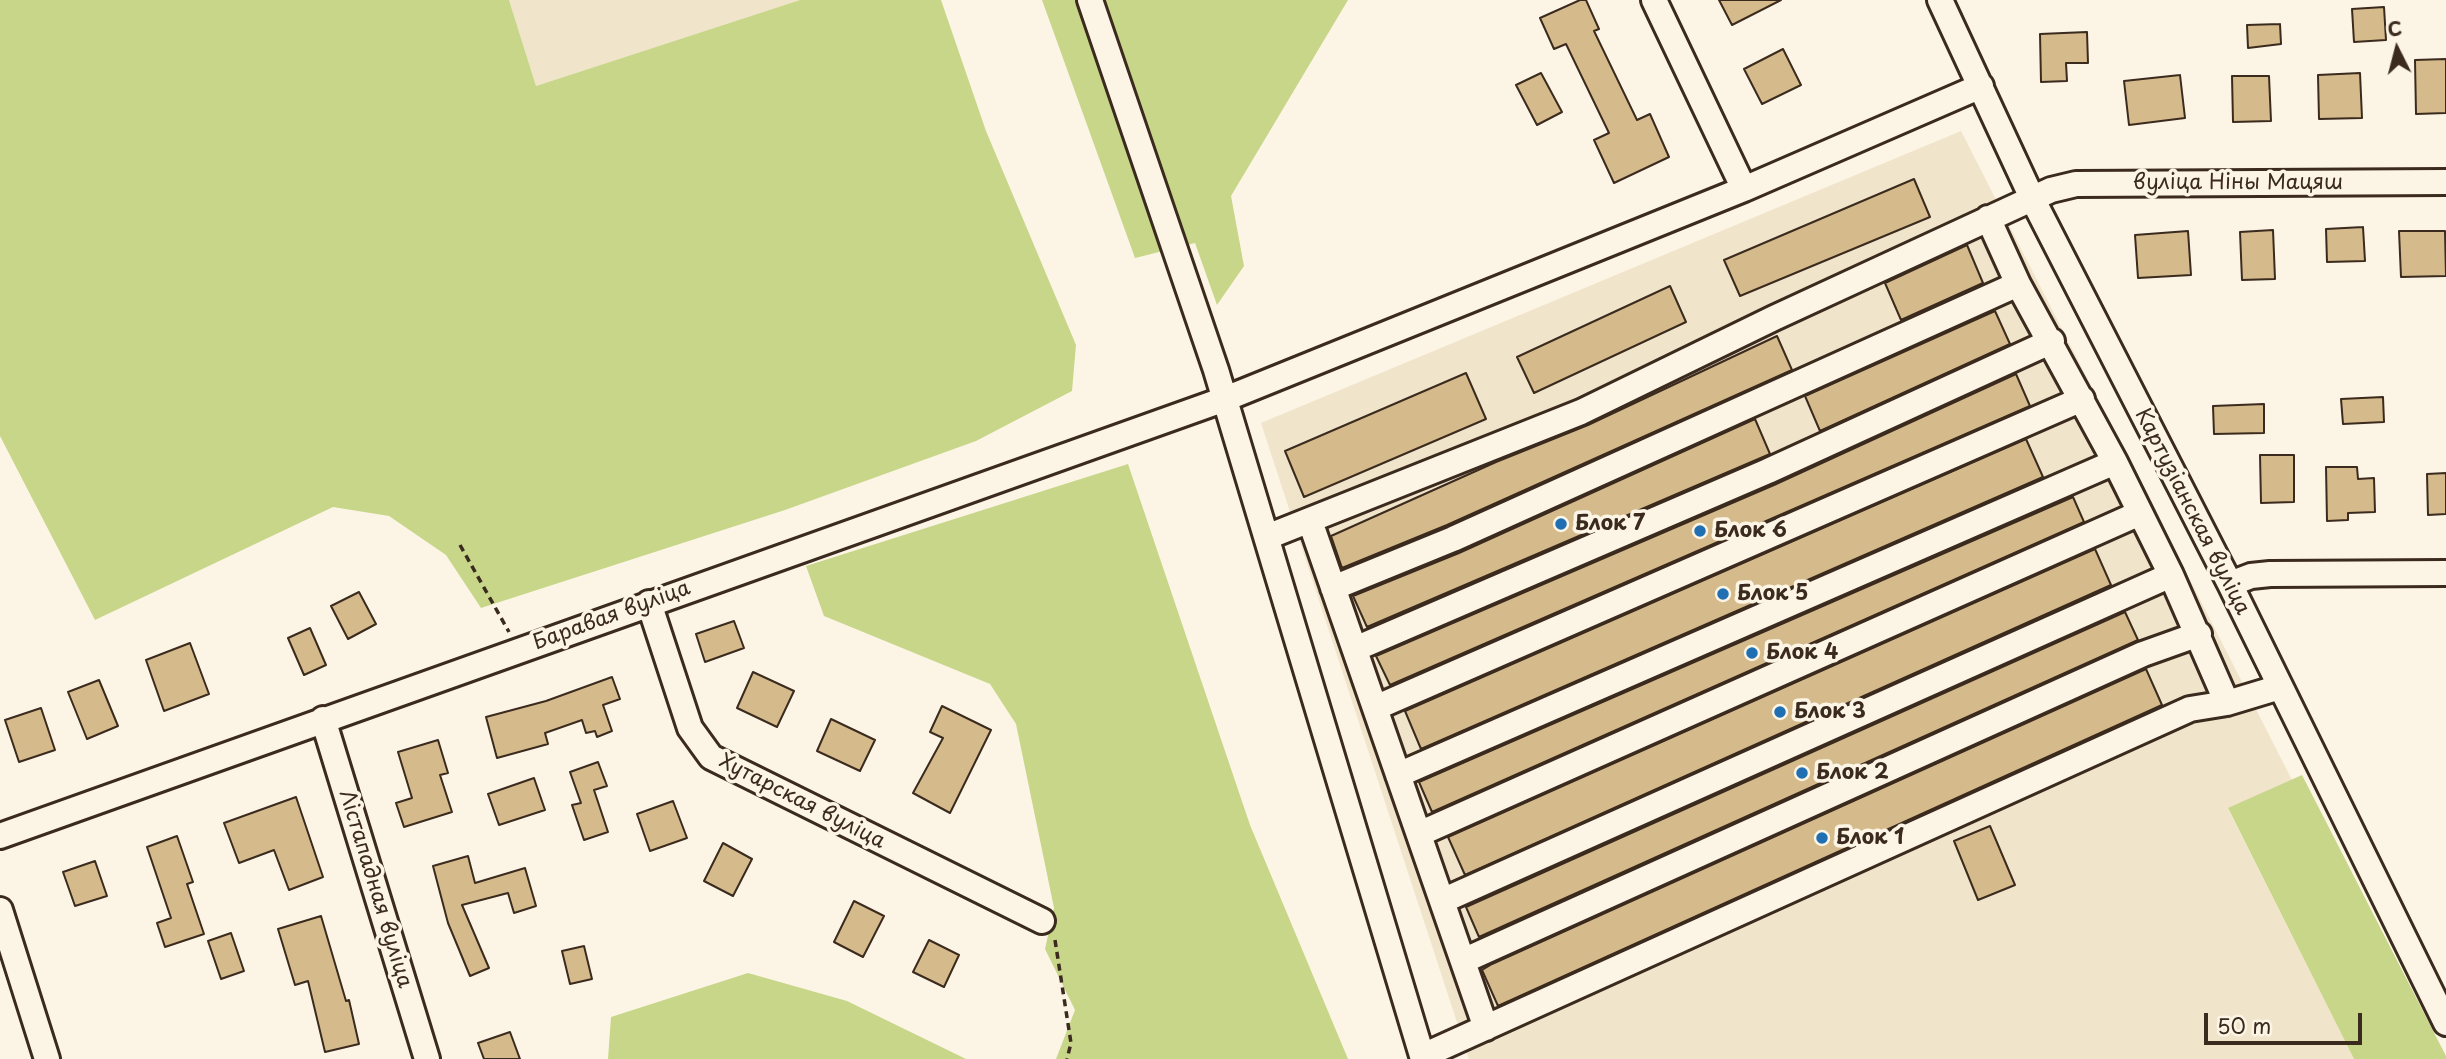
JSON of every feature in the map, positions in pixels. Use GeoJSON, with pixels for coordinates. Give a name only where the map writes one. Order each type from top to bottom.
{"type":"FeatureCollection","features":[{"type":"Feature","properties":{"kind":"street"},"geometry":{"type":"LineString","coordinates":[[1090,0],[1225,399],[1423,1058],[2190,709],[2227,703],[2280,687]]}},
{"type":"Feature","properties":{"kind":"street"},"geometry":{"type":"LineString","coordinates":[[1654,0],[1744,189]]}},
{"type":"Feature","properties":{"kind":"street","name":"Картузіанская вуліца"},"geometry":{"type":"LineString","coordinates":[[1940,0],[2032,198],[2230,584],[2446,1023]]}},
{"type":"Feature","properties":{"kind":"street","name":"Баравая вуліца"},"geometry":{"type":"LineString","coordinates":[[0,836],[1225,399],[1744,189],[1981,86]]}},
{"type":"Feature","properties":{"kind":"street","name":"вуліца Ніны Мацяш"},"geometry":{"type":"LineString","coordinates":[[1267,537],[1581,412],[1988,218],[2032,198],[2076,184],[2446,181]]}},
{"type":"Feature","properties":{"kind":"street"},"geometry":{"type":"LineString","coordinates":[[1988,218],[2018,284],[2052,341],[2171,575],[2227,703]]}},
{"type":"Feature","properties":{"kind":"street"},"geometry":{"type":"LineString","coordinates":[[1334,588],[1466,533],[2018,284]]}},
{"type":"Feature","properties":{"kind":"street"},"geometry":{"type":"LineString","coordinates":[[1355,649],[1768,471],[2052,341]]}},
{"type":"Feature","properties":{"kind":"street"},"geometry":{"type":"LineString","coordinates":[[1375,708],[2082,399]]}},
{"type":"Feature","properties":{"kind":"street"},"geometry":{"type":"LineString","coordinates":[[1398,775],[2115,462]]}},
{"type":"Feature","properties":{"kind":"street"},"geometry":{"type":"LineString","coordinates":[[1419,834],[2140,513]]}},
{"type":"Feature","properties":{"kind":"street"},"geometry":{"type":"LineString","coordinates":[[1310,521],[1486,1028]]}},
{"type":"Feature","properties":{"kind":"street"},"geometry":{"type":"LineString","coordinates":[[2230,584],[2250,576],[2270,574],[2446,573]]}},
{"type":"Feature","properties":{"kind":"street"},"geometry":{"type":"LineString","coordinates":[[1442,901],[2171,575]]}},
{"type":"Feature","properties":{"kind":"street","name":"Хутарская вуліца"},"geometry":{"type":"LineString","coordinates":[[649,603],[690,727],[712,757],[1042,921]]}},
{"type":"Feature","properties":{"kind":"street"},"geometry":{"type":"LineString","coordinates":[[1462,961],[2143,654],[2199,634]]}},
{"type":"Feature","properties":{"kind":"street","name":"Лістападная вуліца"},"geometry":{"type":"LineString","coordinates":[[323,719],[427,1059]]}},
{"type":"Feature","properties":{"kind":"street"},"geometry":{"type":"LineString","coordinates":[[0,910],[47,1059]]}},
{"type":"Feature","properties":{"kind":"path"},"geometry":{"type":"LineString","coordinates":[[460,545],[508,630],[514,651]]}},
{"type":"Feature","properties":{"kind":"path"},"geometry":{"type":"LineString","coordinates":[[1042,921],[1055,936],[1060,961],[1071,1043],[1067,1059]]}},
{"type":"Feature","properties":{"kind":"shaded area"},"geometry":{"type":"Polygon","coordinates":[[[509,0],[800,0],[536,86],[509,0]]]}},
{"type":"Feature","properties":{"kind":"shaded area"},"geometry":{"type":"Polygon","coordinates":[[[1961,131],[2292,780],[2228,809],[2354,1059],[1469,1059],[1261,423],[1961,131]]]}},
{"type":"Feature","properties":{"kind":"green space"},"geometry":{"type":"Polygon","coordinates":[[[0,0],[509,0],[536,86],[800,0],[941,0],[986,131],[1076,345],[1072,391],[976,441],[785,510],[481,608],[446,555],[389,516],[333,507],[95,620],[0,436],[0,0]]]}},
{"type":"Feature","properties":{"kind":"green space"},"geometry":{"type":"Polygon","coordinates":[[[1042,0],[1348,0],[1231,196],[1244,266],[1217,305],[1195,243],[1135,258],[1042,0]]]}},
{"type":"Feature","properties":{"kind":"green space"},"geometry":{"type":"Polygon","coordinates":[[[1128,464],[1250,825],[1348,1059],[1056,1059],[1075,1010],[1045,949],[1054,908],[1016,724],[990,684],[824,616],[806,566],[1128,464]]]}},
{"type":"Feature","properties":{"kind":"green space"},"geometry":{"type":"Polygon","coordinates":[[[2302,775],[2446,1059],[2354,1059],[2228,808],[2302,775]]]}},
{"type":"Feature","properties":{"kind":"green space"},"geometry":{"type":"Polygon","coordinates":[[[748,973],[847,1001],[966,1059],[608,1059],[611,1017],[748,973]]]}},
{"type":"Feature","properties":{"kind":"building"},"geometry":{"type":"Polygon","coordinates":[[[1580,0],[1586,0],[1599,29],[1594,31],[1637,120],[1650,114],[1669,157],[1614,183],[1594,140],[1609,133],[1566,44],[1554,49],[1540,18],[1580,0]]]}},
{"type":"Feature","properties":{"kind":"building"},"geometry":{"type":"Polygon","coordinates":[[[1719,0],[1781,0],[1732,25],[1719,0]]]}},
{"type":"Feature","properties":{"kind":"building"},"geometry":{"type":"Polygon","coordinates":[[[2384,7],[2386,40],[2354,42],[2352,9],[2384,7]]]}},
{"type":"Feature","properties":{"kind":"building"},"geometry":{"type":"Polygon","coordinates":[[[2280,24],[2281,44],[2248,48],[2247,25],[2280,24]]]}},
{"type":"Feature","properties":{"kind":"building"},"geometry":{"type":"Polygon","coordinates":[[[2087,32],[2088,63],[2066,63],[2067,81],[2041,82],[2040,34],[2087,32]]]}},
{"type":"Feature","properties":{"kind":"building"},"geometry":{"type":"Polygon","coordinates":[[[1783,49],[1801,85],[1762,104],[1744,69],[1783,49]]]}},
{"type":"Feature","properties":{"kind":"building"},"geometry":{"type":"Polygon","coordinates":[[[2446,59],[2446,113],[2416,114],[2415,60],[2446,59]]]}},
{"type":"Feature","properties":{"kind":"building"},"geometry":{"type":"Polygon","coordinates":[[[1541,73],[1562,112],[1537,125],[1516,85],[1541,73]]]}},
{"type":"Feature","properties":{"kind":"building"},"geometry":{"type":"Polygon","coordinates":[[[2360,73],[2362,118],[2319,119],[2318,75],[2360,73]]]}},
{"type":"Feature","properties":{"kind":"building"},"geometry":{"type":"Polygon","coordinates":[[[2180,75],[2185,118],[2129,125],[2124,81],[2180,75]]]}},
{"type":"Feature","properties":{"kind":"building"},"geometry":{"type":"Polygon","coordinates":[[[2232,76],[2269,76],[2271,121],[2233,122],[2232,76]]]}},
{"type":"Feature","properties":{"kind":"building"},"geometry":{"type":"Polygon","coordinates":[[[1914,179],[1930,217],[1740,296],[1724,260],[1914,179]]]}},
{"type":"Feature","properties":{"kind":"building"},"geometry":{"type":"Polygon","coordinates":[[[2363,227],[2365,261],[2327,262],[2326,229],[2363,227]]]}},
{"type":"Feature","properties":{"kind":"building"},"geometry":{"type":"Polygon","coordinates":[[[2273,230],[2275,279],[2242,280],[2240,232],[2273,230]]]}},
{"type":"Feature","properties":{"kind":"building"},"geometry":{"type":"Polygon","coordinates":[[[2188,231],[2191,275],[2138,278],[2135,235],[2188,231]]]}},
{"type":"Feature","properties":{"kind":"building"},"geometry":{"type":"Polygon","coordinates":[[[2399,231],[2445,231],[2446,276],[2401,277],[2399,231]]]}},
{"type":"Feature","properties":{"kind":"building"},"geometry":{"type":"Polygon","coordinates":[[[1967,245],[1983,283],[1901,320],[1885,283],[1967,245]]]}},
{"type":"Feature","properties":{"kind":"building"},"geometry":{"type":"Polygon","coordinates":[[[1670,286],[1686,322],[1534,393],[1517,357],[1670,286]]]}},
{"type":"Feature","properties":{"kind":"building"},"geometry":{"type":"Polygon","coordinates":[[[1995,311],[2010,344],[1820,431],[1805,396],[1995,311]]]}},
{"type":"Feature","properties":{"kind":"building"},"geometry":{"type":"Polygon","coordinates":[[[1777,336],[1792,370],[1447,525],[1342,568],[1331,536],[1496,462],[1588,425],[1777,336]]]}},
{"type":"Feature","properties":{"kind":"building"},"geometry":{"type":"Polygon","coordinates":[[[1466,373],[1486,419],[1304,497],[1285,451],[1466,373]]]}},
{"type":"Feature","properties":{"kind":"building","name":"Блок 6"},"geometry":{"type":"Polygon","coordinates":[[[2016,374],[2030,406],[1390,685],[1376,656],[1774,485],[2016,374]]]}},
{"type":"Feature","properties":{"kind":"building"},"geometry":{"type":"Polygon","coordinates":[[[2383,397],[2384,422],[2343,424],[2341,399],[2383,397]]]}},
{"type":"Feature","properties":{"kind":"building"},"geometry":{"type":"Polygon","coordinates":[[[2264,404],[2264,433],[2214,434],[2213,406],[2264,404]]]}},
{"type":"Feature","properties":{"kind":"building","name":"Блок 7"},"geometry":{"type":"Polygon","coordinates":[[[1755,419],[1770,454],[1367,627],[1353,596],[1459,553],[1755,419]]]}},
{"type":"Feature","properties":{"kind":"building","name":"Блок 5"},"geometry":{"type":"Polygon","coordinates":[[[2026,439],[2043,477],[1421,749],[1405,711],[2026,439]]]}},
{"type":"Feature","properties":{"kind":"building"},"geometry":{"type":"Polygon","coordinates":[[[2260,455],[2294,455],[2294,502],[2261,503],[2260,455]]]}},
{"type":"Feature","properties":{"kind":"building"},"geometry":{"type":"Polygon","coordinates":[[[2326,467],[2357,467],[2358,479],[2374,478],[2375,512],[2348,513],[2348,520],[2327,521],[2326,467]]]}},
{"type":"Feature","properties":{"kind":"building"},"geometry":{"type":"Polygon","coordinates":[[[2446,473],[2446,514],[2428,515],[2427,474],[2446,473]]]}},
{"type":"Feature","properties":{"kind":"building","name":"Блок 4"},"geometry":{"type":"Polygon","coordinates":[[[2073,497],[2084,522],[1432,812],[1419,782],[2073,497]]]}},
{"type":"Feature","properties":{"kind":"building","name":"Блок 3"},"geometry":{"type":"Polygon","coordinates":[[[2095,549],[2111,585],[1465,875],[1448,837],[2095,549]]]}},
{"type":"Feature","properties":{"kind":"building"},"geometry":{"type":"Polygon","coordinates":[[[359,592],[376,624],[348,639],[331,606],[359,592]]]}},
{"type":"Feature","properties":{"kind":"building","name":"Блок 2"},"geometry":{"type":"Polygon","coordinates":[[[2125,612],[2138,640],[1479,937],[1466,907],[2125,612]]]}},
{"type":"Feature","properties":{"kind":"building"},"geometry":{"type":"Polygon","coordinates":[[[734,621],[744,648],[705,662],[696,634],[734,621]]]}},
{"type":"Feature","properties":{"kind":"building"},"geometry":{"type":"Polygon","coordinates":[[[310,628],[326,665],[304,675],[288,638],[310,628]]]}},
{"type":"Feature","properties":{"kind":"building"},"geometry":{"type":"Polygon","coordinates":[[[190,643],[209,694],[164,711],[146,660],[190,643]]]}},
{"type":"Feature","properties":{"kind":"building","name":"Блок 1"},"geometry":{"type":"Polygon","coordinates":[[[2146,669],[2162,705],[1498,1006],[1482,970],[1492,964],[2146,669]]]}},
{"type":"Feature","properties":{"kind":"building"},"geometry":{"type":"Polygon","coordinates":[[[753,672],[794,691],[777,727],[737,708],[753,672]]]}},
{"type":"Feature","properties":{"kind":"building"},"geometry":{"type":"Polygon","coordinates":[[[612,677],[620,699],[603,705],[612,731],[597,737],[595,731],[586,733],[582,720],[545,733],[548,744],[497,758],[486,717],[546,701],[612,677]]]}},
{"type":"Feature","properties":{"kind":"building"},"geometry":{"type":"Polygon","coordinates":[[[99,680],[118,726],[87,739],[68,692],[99,680]]]}},
{"type":"Feature","properties":{"kind":"building"},"geometry":{"type":"Polygon","coordinates":[[[942,706],[991,730],[950,813],[913,793],[943,738],[930,732],[942,706]]]}},
{"type":"Feature","properties":{"kind":"building"},"geometry":{"type":"Polygon","coordinates":[[[41,708],[55,750],[19,762],[5,720],[41,708]]]}},
{"type":"Feature","properties":{"kind":"building"},"geometry":{"type":"Polygon","coordinates":[[[831,719],[875,740],[860,771],[817,751],[831,719]]]}},
{"type":"Feature","properties":{"kind":"building"},"geometry":{"type":"Polygon","coordinates":[[[438,740],[448,773],[440,775],[452,812],[404,827],[396,803],[412,798],[398,752],[438,740]]]}},
{"type":"Feature","properties":{"kind":"building"},"geometry":{"type":"Polygon","coordinates":[[[598,762],[607,786],[594,790],[608,832],[584,840],[572,805],[581,803],[570,772],[598,762]]]}},
{"type":"Feature","properties":{"kind":"building"},"geometry":{"type":"Polygon","coordinates":[[[534,778],[545,810],[499,825],[488,794],[534,778]]]}},
{"type":"Feature","properties":{"kind":"building"},"geometry":{"type":"Polygon","coordinates":[[[296,797],[323,877],[289,890],[274,850],[239,863],[224,823],[296,797]]]}},
{"type":"Feature","properties":{"kind":"building"},"geometry":{"type":"Polygon","coordinates":[[[673,801],[687,838],[650,851],[637,814],[673,801]]]}},
{"type":"Feature","properties":{"kind":"building"},"geometry":{"type":"Polygon","coordinates":[[[1990,826],[2015,885],[1978,900],[1954,841],[1990,826]]]}},
{"type":"Feature","properties":{"kind":"building"},"geometry":{"type":"Polygon","coordinates":[[[177,836],[193,882],[187,884],[204,934],[165,947],[157,923],[171,918],[147,847],[177,836]]]}},
{"type":"Feature","properties":{"kind":"building"},"geometry":{"type":"Polygon","coordinates":[[[723,843],[752,859],[733,896],[704,881],[723,843]]]}},
{"type":"Feature","properties":{"kind":"building"},"geometry":{"type":"Polygon","coordinates":[[[468,856],[475,883],[525,868],[536,906],[514,913],[508,893],[462,905],[489,968],[470,976],[448,923],[433,866],[468,856]]]}},
{"type":"Feature","properties":{"kind":"building"},"geometry":{"type":"Polygon","coordinates":[[[95,861],[107,896],[75,906],[63,872],[95,861]]]}},
{"type":"Feature","properties":{"kind":"building"},"geometry":{"type":"Polygon","coordinates":[[[854,901],[884,916],[863,957],[834,942],[854,901]]]}},
{"type":"Feature","properties":{"kind":"building"},"geometry":{"type":"Polygon","coordinates":[[[321,916],[346,1001],[349,1000],[359,1044],[325,1052],[308,981],[295,985],[278,929],[321,916]]]}},
{"type":"Feature","properties":{"kind":"building"},"geometry":{"type":"Polygon","coordinates":[[[231,933],[244,971],[221,979],[208,941],[231,933]]]}},
{"type":"Feature","properties":{"kind":"building"},"geometry":{"type":"Polygon","coordinates":[[[929,940],[959,955],[944,987],[913,972],[929,940]]]}},
{"type":"Feature","properties":{"kind":"building"},"geometry":{"type":"Polygon","coordinates":[[[584,946],[592,979],[570,984],[562,951],[584,946]]]}},
{"type":"Feature","properties":{"kind":"building"},"geometry":{"type":"Polygon","coordinates":[[[510,1032],[520,1059],[484,1059],[478,1043],[510,1032]]]}},
{"type":"Feature","properties":{"kind":"place","name":"Блок 7"},"geometry":{"type":"Point","coordinates":[1561,524]}},
{"type":"Feature","properties":{"kind":"place","name":"Блок 6"},"geometry":{"type":"Point","coordinates":[1700,531]}},
{"type":"Feature","properties":{"kind":"place","name":"Блок 5"},"geometry":{"type":"Point","coordinates":[1723,594]}},
{"type":"Feature","properties":{"kind":"place","name":"Блок 4"},"geometry":{"type":"Point","coordinates":[1752,653]}},
{"type":"Feature","properties":{"kind":"place","name":"Блок 3"},"geometry":{"type":"Point","coordinates":[1780,712]}},
{"type":"Feature","properties":{"kind":"place","name":"Блок 2"},"geometry":{"type":"Point","coordinates":[1802,773]}},
{"type":"Feature","properties":{"kind":"place","name":"Блок 1"},"geometry":{"type":"Point","coordinates":[1822,838]}}]}
